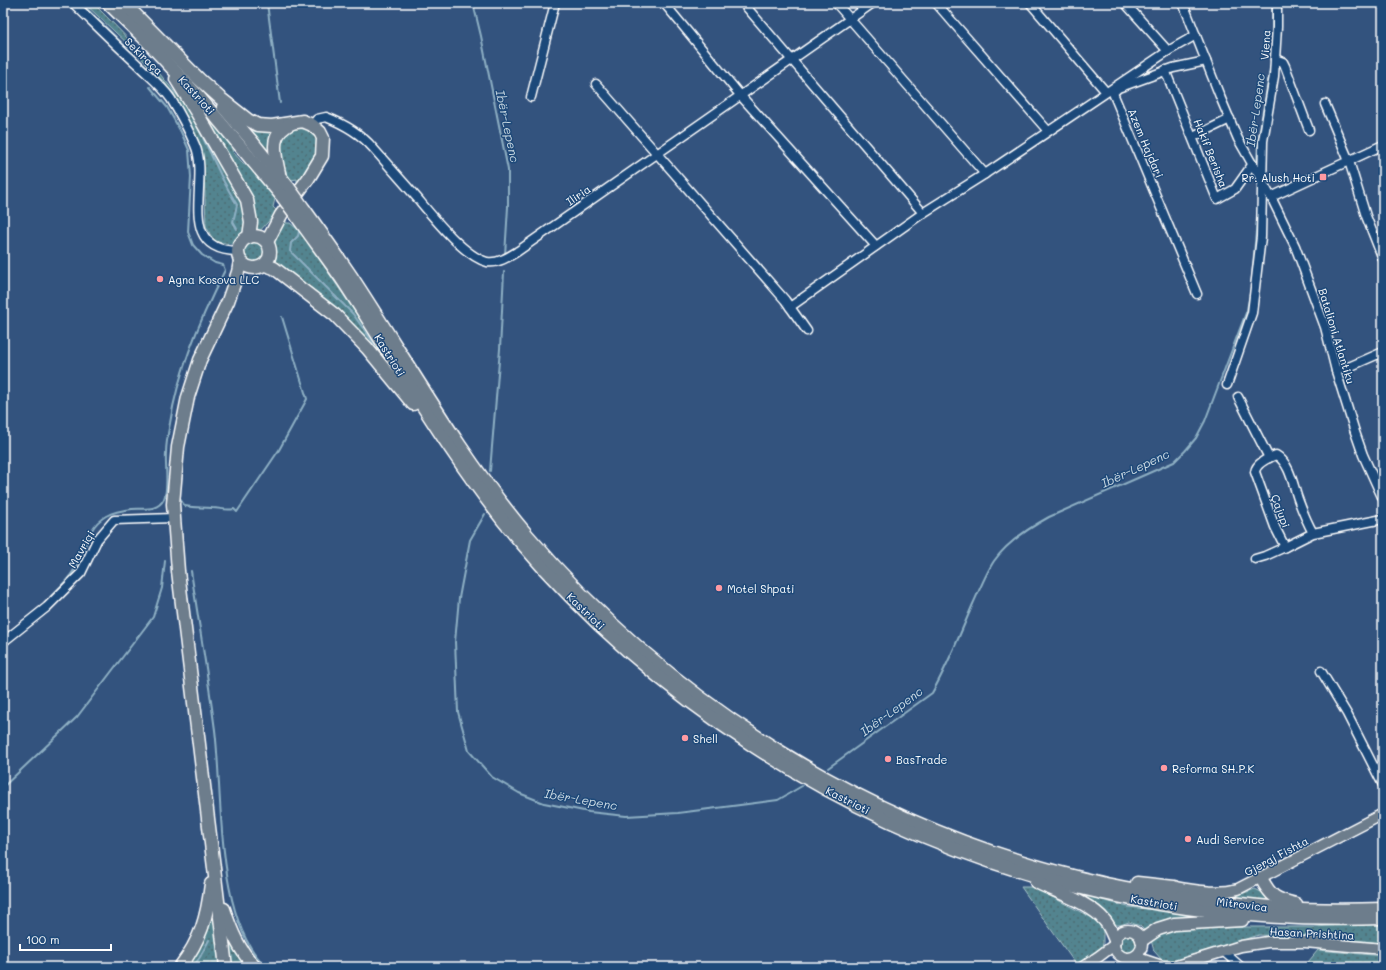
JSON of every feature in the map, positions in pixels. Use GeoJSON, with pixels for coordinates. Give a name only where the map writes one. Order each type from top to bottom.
{"type":"FeatureCollection","features":[{"type":"Feature","properties":{"kind":"highway","name":"Kastrioti"},"geometry":{"type":"LineString","coordinates":[[108,3],[161,56],[285,191],[350,275],[439,416],[481,477],[542,552],[607,620],[696,694],[748,731],[810,770],[884,808],[962,841],[1048,870],[1102,883]]}},
{"type":"Feature","properties":{"kind":"highway"},"geometry":{"type":"LineString","coordinates":[[124,3],[199,79],[225,103],[248,120],[258,125],[272,126],[303,121],[312,124],[320,132],[322,138],[322,156],[308,179],[281,215],[258,238],[241,242],[238,256],[238,272],[228,301],[200,360],[188,397],[174,475],[173,518],[178,571],[226,967]]}},
{"type":"Feature","properties":{"kind":"highway"},"geometry":{"type":"LineString","coordinates":[[161,56],[197,113],[247,200],[251,222],[258,238],[270,251],[268,261],[265,265],[253,269],[248,268],[238,256]]}},
{"type":"Feature","properties":{"kind":"highway","name":"Kastrioti"},"geometry":{"type":"LineString","coordinates":[[199,79],[250,138],[279,175],[285,191]]}},
{"type":"Feature","properties":{"kind":"highway"},"geometry":{"type":"LineString","coordinates":[[279,175],[275,142],[277,136],[289,125],[297,121]]}},
{"type":"Feature","properties":{"kind":"highway","name":"Kastrioti"},"geometry":{"type":"LineString","coordinates":[[300,212],[454,454],[505,523],[544,568],[595,620],[623,646],[690,701],[743,738],[826,789],[880,816],[989,861],[1045,879],[1131,899],[1212,912],[1280,918]]}},
{"type":"Feature","properties":{"kind":"highway"},"geometry":{"type":"LineString","coordinates":[[265,265],[274,268],[321,304],[351,331],[394,379],[454,454]]}},
{"type":"Feature","properties":{"kind":"highway"},"geometry":{"type":"LineString","coordinates":[[228,301],[253,269]]}},
{"type":"Feature","properties":{"kind":"highway"},"geometry":{"type":"LineString","coordinates":[[989,861],[1074,899],[1099,914],[1107,923],[1114,943]]}},
{"type":"Feature","properties":{"kind":"highway"},"geometry":{"type":"LineString","coordinates":[[180,967],[201,934],[206,915],[213,867]]}},
{"type":"Feature","properties":{"kind":"highway"},"geometry":{"type":"LineString","coordinates":[[213,867],[230,928],[243,953],[255,967]]}},
{"type":"Feature","properties":{"kind":"highway"},"geometry":{"type":"LineString","coordinates":[[1261,878],[1267,890],[1276,898],[1318,910]]}},
{"type":"Feature","properties":{"kind":"highway"},"geometry":{"type":"LineString","coordinates":[[1102,883],[1127,883],[1174,887]]}},
{"type":"Feature","properties":{"kind":"highway","name":"Mitrovica"},"geometry":{"type":"LineString","coordinates":[[1102,883],[1156,894],[1278,908],[1318,910],[1383,909]]}},
{"type":"Feature","properties":{"kind":"highway"},"geometry":{"type":"LineString","coordinates":[[1142,944],[1158,928],[1174,924],[1280,918]]}},
{"type":"Feature","properties":{"kind":"highway","name":"Mitrovica"},"geometry":{"type":"LineString","coordinates":[[1280,918],[1383,918]]}},
{"type":"Feature","properties":{"kind":"main road","name":"Gjergj Fishta"},"geometry":{"type":"LineString","coordinates":[[1174,887],[1209,892],[1229,892],[1261,878],[1383,814]]}},
{"type":"Feature","properties":{"kind":"main road"},"geometry":{"type":"LineString","coordinates":[[1086,965],[1114,943],[1116,937],[1122,931],[1130,930],[1138,933],[1142,944],[1155,959],[1170,967]]}},
{"type":"Feature","properties":{"kind":"main road","name":"Hasan Prishtina"},"geometry":{"type":"LineString","coordinates":[[1131,958],[1170,967],[1188,964],[1241,946],[1268,942],[1305,942],[1383,949]]}},
{"type":"Feature","properties":{"kind":"main road"},"geometry":{"type":"LineString","coordinates":[[1114,943],[1119,955]]}},
{"type":"Feature","properties":{"kind":"main road"},"geometry":{"type":"LineString","coordinates":[[1086,965],[1104,958],[1119,955],[1131,958],[1138,954],[1142,944]]}},
{"type":"Feature","properties":{"kind":"street","name":"Sekiraça"},"geometry":{"type":"LineString","coordinates":[[73,3],[170,98],[196,146],[200,165],[200,228],[212,244],[219,249],[238,256]]}},
{"type":"Feature","properties":{"kind":"street"},"geometry":{"type":"LineString","coordinates":[[531,97],[555,3]]}},
{"type":"Feature","properties":{"kind":"street"},"geometry":{"type":"LineString","coordinates":[[664,3],[740,95],[876,246]]}},
{"type":"Feature","properties":{"kind":"street"},"geometry":{"type":"LineString","coordinates":[[743,3],[923,213]]}},
{"type":"Feature","properties":{"kind":"street"},"geometry":{"type":"LineString","coordinates":[[836,3],[985,174]]}},
{"type":"Feature","properties":{"kind":"street","name":"Iliria"},"geometry":{"type":"LineString","coordinates":[[312,124],[317,119],[326,117],[357,133],[366,140],[453,239],[475,256],[489,262],[501,260],[518,251],[873,3]]}},
{"type":"Feature","properties":{"kind":"street"},"geometry":{"type":"LineString","coordinates":[[936,3],[1048,131]]}},
{"type":"Feature","properties":{"kind":"street"},"geometry":{"type":"LineString","coordinates":[[1030,3],[1106,92]]}},
{"type":"Feature","properties":{"kind":"street"},"geometry":{"type":"LineString","coordinates":[[1126,3],[1168,51]]}},
{"type":"Feature","properties":{"kind":"street","name":"Batalioni Atlantiku"},"geometry":{"type":"LineString","coordinates":[[1183,3],[1238,139],[1271,197],[1295,246],[1325,327],[1336,371],[1363,455],[1383,499]]}},
{"type":"Feature","properties":{"kind":"street","name":"Viena"},"geometry":{"type":"LineString","coordinates":[[1261,181],[1263,141],[1272,94],[1276,58],[1277,3]]}},
{"type":"Feature","properties":{"kind":"street"},"geometry":{"type":"LineString","coordinates":[[790,307],[923,213],[985,174],[1168,51],[1196,35]]}},
{"type":"Feature","properties":{"kind":"street"},"geometry":{"type":"LineString","coordinates":[[1276,58],[1285,66],[1308,130]]}},
{"type":"Feature","properties":{"kind":"street","name":"Azem Hajdari"},"geometry":{"type":"LineString","coordinates":[[1197,294],[1114,95],[1114,91],[1118,88],[1165,70],[1206,61]]}},
{"type":"Feature","properties":{"kind":"street","name":"Hakif Berisha"},"geometry":{"type":"LineString","coordinates":[[1165,70],[1217,199],[1235,189],[1252,165]]}},
{"type":"Feature","properties":{"kind":"street"},"geometry":{"type":"LineString","coordinates":[[596,84],[790,307],[806,331]]}},
{"type":"Feature","properties":{"kind":"street"},"geometry":{"type":"LineString","coordinates":[[1325,104],[1350,161],[1366,216],[1383,259]]}},
{"type":"Feature","properties":{"kind":"street"},"geometry":{"type":"LineString","coordinates":[[1193,137],[1230,119]]}},
{"type":"Feature","properties":{"kind":"street"},"geometry":{"type":"LineString","coordinates":[[1271,197],[1383,145]]}},
{"type":"Feature","properties":{"kind":"street"},"geometry":{"type":"LineString","coordinates":[[1227,385],[1252,313],[1261,237],[1261,181]]}},
{"type":"Feature","properties":{"kind":"street"},"geometry":{"type":"LineString","coordinates":[[1336,371],[1383,352]]}},
{"type":"Feature","properties":{"kind":"street","name":"Çajupi"},"geometry":{"type":"LineString","coordinates":[[1238,397],[1264,447],[1273,456],[1283,460],[1303,513],[1313,533]]}},
{"type":"Feature","properties":{"kind":"street","name":"Çajupi"},"geometry":{"type":"LineString","coordinates":[[1273,456],[1257,466],[1255,472],[1275,527],[1285,547],[1313,533],[1383,519]]}},
{"type":"Feature","properties":{"kind":"street","name":"Mavriqi"},"geometry":{"type":"LineString","coordinates":[[3,642],[42,611],[81,573],[97,540],[114,520],[173,518]]}},
{"type":"Feature","properties":{"kind":"street"},"geometry":{"type":"LineString","coordinates":[[1255,559],[1285,547]]}},
{"type":"Feature","properties":{"kind":"street"},"geometry":{"type":"LineString","coordinates":[[1321,671],[1344,708],[1383,785]]}},
{"type":"Feature","properties":{"kind":"street"},"geometry":{"type":"LineString","coordinates":[[1223,951],[1242,967]]}},
{"type":"Feature","properties":{"kind":"green space"},"geometry":{"type":"Polygon","coordinates":[[[84,3],[93,3],[160,74],[184,105],[214,150],[241,200],[245,214],[243,235],[232,244],[217,242],[211,236],[206,226],[204,167],[201,147],[191,124],[166,84],[130,46],[84,3]]]}},
{"type":"Feature","properties":{"kind":"green space"},"geometry":{"type":"Polygon","coordinates":[[[200,108],[227,138],[233,152],[252,170],[275,199],[273,207],[276,210],[274,215],[259,232],[257,229],[254,210],[200,108]]]}},
{"type":"Feature","properties":{"kind":"green space"},"geometry":{"type":"Polygon","coordinates":[[[248,125],[276,130],[271,154],[250,129],[248,125]]]}},
{"type":"Feature","properties":{"kind":"green space"},"geometry":{"type":"Polygon","coordinates":[[[297,128],[311,133],[317,139],[318,148],[313,161],[297,183],[297,179],[291,180],[286,171],[280,148],[284,134],[297,128]]]}},
{"type":"Feature","properties":{"kind":"green space"},"geometry":{"type":"Polygon","coordinates":[[[286,218],[286,223],[290,223],[302,233],[371,336],[392,375],[274,260],[272,241],[286,218]]]}},
{"type":"Feature","properties":{"kind":"green space"},"geometry":{"type":"Polygon","coordinates":[[[250,242],[258,242],[264,248],[264,256],[258,262],[250,262],[244,256],[244,248],[250,242]]]}},
{"type":"Feature","properties":{"kind":"green space"},"geometry":{"type":"Polygon","coordinates":[[[1021,887],[1033,887],[1096,920],[1103,931],[1103,944],[1096,956],[1077,966],[1021,887]]]}},
{"type":"Feature","properties":{"kind":"green space"},"geometry":{"type":"Polygon","coordinates":[[[1054,887],[1128,907],[1228,917],[1172,921],[1144,930],[1140,926],[1129,922],[1120,925],[1112,925],[1054,887]]]}},
{"type":"Feature","properties":{"kind":"green space"},"geometry":{"type":"Polygon","coordinates":[[[1255,889],[1263,893],[1275,904],[1228,899],[1255,889]]]}},
{"type":"Feature","properties":{"kind":"green space"},"geometry":{"type":"Polygon","coordinates":[[[211,894],[222,967],[182,967],[211,894]]]}},
{"type":"Feature","properties":{"kind":"green space"},"geometry":{"type":"Polygon","coordinates":[[[225,920],[250,967],[230,967],[225,920]]]}},
{"type":"Feature","properties":{"kind":"green space"},"geometry":{"type":"Polygon","coordinates":[[[1383,923],[1383,943],[1330,938],[1259,935],[1179,961],[1162,960],[1154,951],[1151,940],[1160,932],[1180,929],[1314,927],[1383,923]]]}},
{"type":"Feature","properties":{"kind":"green space"},"geometry":{"type":"Polygon","coordinates":[[[1128,933],[1136,936],[1139,944],[1136,952],[1128,955],[1120,952],[1117,944],[1120,936],[1128,933]]]}},
{"type":"Feature","properties":{"kind":"green space"},"geometry":{"type":"Polygon","coordinates":[[[1318,950],[1383,956],[1383,967],[1304,967],[1318,950]]]}},
{"type":"Feature","properties":{"kind":"waterway"},"geometry":{"type":"LineString","coordinates":[[81,3],[174,94]]}},
{"type":"Feature","properties":{"kind":"waterway"},"geometry":{"type":"LineString","coordinates":[[267,3],[280,103]]}},
{"type":"Feature","properties":{"kind":"waterway","name":"Ibër-Lepenc"},"geometry":{"type":"LineString","coordinates":[[473,3],[508,170],[508,207],[505,255]]}},
{"type":"Feature","properties":{"kind":"waterway","name":"Ibër-Lepenc"},"geometry":{"type":"LineString","coordinates":[[1272,3],[1272,49]]}},
{"type":"Feature","properties":{"kind":"waterway","name":"Ibër-Lepenc"},"geometry":{"type":"LineString","coordinates":[[1257,166],[1258,141],[1271,63]]}},
{"type":"Feature","properties":{"kind":"waterway"},"geometry":{"type":"LineString","coordinates":[[50,597],[66,581],[74,570],[90,534],[99,521],[118,511],[154,508],[164,499],[166,489],[167,442],[179,384],[200,325],[225,270],[223,265],[215,263],[202,255],[193,245],[188,232],[191,177],[189,150],[167,107],[150,87]]}},
{"type":"Feature","properties":{"kind":"waterway"},"geometry":{"type":"LineString","coordinates":[[195,121],[224,182],[237,205],[233,222],[237,229]]}},
{"type":"Feature","properties":{"kind":"waterway","name":"Ibër-Lepenc"},"geometry":{"type":"LineString","coordinates":[[1258,180],[1258,192]]}},
{"type":"Feature","properties":{"kind":"waterway","name":"Ibër-Lepenc"},"geometry":{"type":"LineString","coordinates":[[828,768],[932,693],[949,660],[988,571],[999,554],[1005,548],[1026,531],[1049,517],[1174,462],[1196,438],[1205,421],[1247,310],[1251,288],[1257,220]]}},
{"type":"Feature","properties":{"kind":"waterway"},"geometry":{"type":"LineString","coordinates":[[293,222],[299,231],[298,236],[291,243],[290,251],[353,314],[375,345]]}},
{"type":"Feature","properties":{"kind":"waterway","name":"Ibër-Lepenc"},"geometry":{"type":"LineString","coordinates":[[490,471],[500,349],[504,272]]}},
{"type":"Feature","properties":{"kind":"waterway"},"geometry":{"type":"LineString","coordinates":[[180,492],[180,499],[185,506],[226,510],[234,509],[237,512],[279,450],[307,399],[282,317]]}},
{"type":"Feature","properties":{"kind":"waterway","name":"Ibër-Lepenc"},"geometry":{"type":"LineString","coordinates":[[485,514],[470,540],[459,598],[455,642],[458,712],[469,751],[492,777],[519,793],[544,803],[589,812],[626,816],[678,813],[778,800],[802,786]]}},
{"type":"Feature","properties":{"kind":"waterway"},"geometry":{"type":"LineString","coordinates":[[3,787],[77,717],[153,617],[162,588],[165,561]]}},
{"type":"Feature","properties":{"kind":"waterway"},"geometry":{"type":"LineString","coordinates":[[191,571],[215,730],[224,856],[230,890],[238,920],[250,947],[267,967]]}},
{"type":"Feature","properties":{"kind":"waterway"},"geometry":{"type":"LineString","coordinates":[[193,967],[209,940]]}},
{"type":"Feature","properties":{"kind":"place","name":"Rr. Alush Hoti"},"geometry":{"type":"Point","coordinates":[1323,177]}},
{"type":"Feature","properties":{"kind":"place","name":"Agna Kosova LLC"},"geometry":{"type":"Point","coordinates":[160,279]}},
{"type":"Feature","properties":{"kind":"place","name":"Motel Shpati"},"geometry":{"type":"Point","coordinates":[719,588]}},
{"type":"Feature","properties":{"kind":"place","name":"Shell"},"geometry":{"type":"Point","coordinates":[685,738]}},
{"type":"Feature","properties":{"kind":"place","name":"BasTrade"},"geometry":{"type":"Point","coordinates":[888,759]}},
{"type":"Feature","properties":{"kind":"place","name":"Reforma SH.P.K"},"geometry":{"type":"Point","coordinates":[1164,768]}},
{"type":"Feature","properties":{"kind":"place","name":"Audi Service"},"geometry":{"type":"Point","coordinates":[1188,839]}}]}
